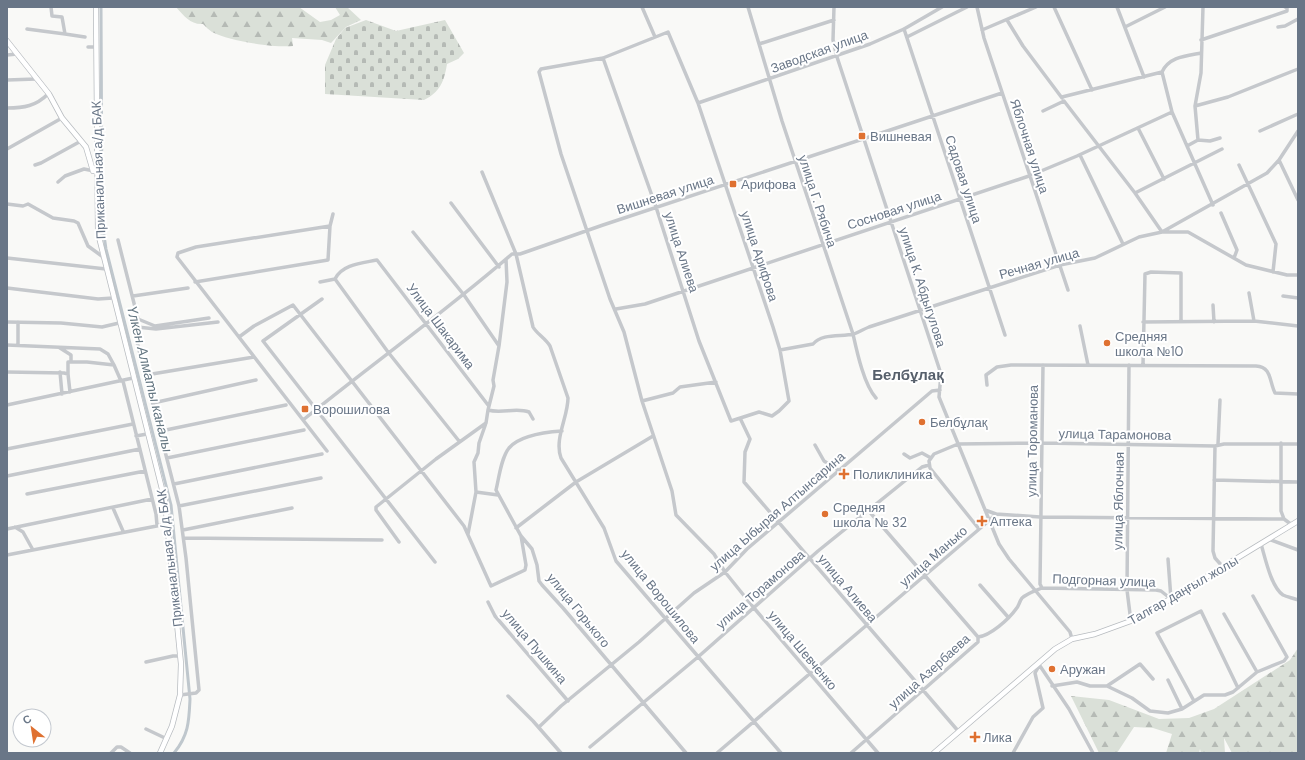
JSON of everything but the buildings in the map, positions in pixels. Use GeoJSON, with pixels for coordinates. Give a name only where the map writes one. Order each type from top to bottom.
{"type":"FeatureCollection","features":[{"type":"Feature","properties":{"kind":"main road","name":"Приканальная а/д БАК"},"geometry":{"type":"LineString","coordinates":[[96,7],[95,171],[98,233],[164,501],[180,656],[183,695],[167,739],[160,753]]}},
{"type":"Feature","properties":{"kind":"main road"},"geometry":{"type":"LineString","coordinates":[[7,41],[48,94],[62,118],[81,142],[88,153],[89,162],[95,171]]}},
{"type":"Feature","properties":{"kind":"main road","name":"Талғар даңғыл жолы"},"geometry":{"type":"LineString","coordinates":[[934,753],[1055,649],[1072,640],[1131,622],[1298,521]]}},
{"type":"Feature","properties":{"kind":"street"},"geometry":{"type":"LineString","coordinates":[[51,7],[52,16],[62,18],[65,34]]}},
{"type":"Feature","properties":{"kind":"street"},"geometry":{"type":"LineString","coordinates":[[603,58],[655,37],[642,7]]}},
{"type":"Feature","properties":{"kind":"street","name":"улица Г. Рябича"},"geometry":{"type":"LineString","coordinates":[[748,7],[769,80],[853,334],[858,356],[869,388],[876,398]]}},
{"type":"Feature","properties":{"kind":"street","name":"улица К. Абдыгулова"},"geometry":{"type":"LineString","coordinates":[[834,7],[833,40],[837,57],[941,374],[939,397],[941,409],[958,444],[999,544],[1070,632],[1072,640]]}},
{"type":"Feature","properties":{"kind":"street","name":"Заводская улица"},"geometry":{"type":"LineString","coordinates":[[698,103],[837,57],[904,29],[942,7]]}},
{"type":"Feature","properties":{"kind":"street"},"geometry":{"type":"LineString","coordinates":[[907,37],[968,7]]}},
{"type":"Feature","properties":{"kind":"street","name":"Яблочная улица"},"geometry":{"type":"LineString","coordinates":[[977,7],[982,30],[1002,93],[1068,290]]}},
{"type":"Feature","properties":{"kind":"street"},"geometry":{"type":"LineString","coordinates":[[982,30],[1036,7]]}},
{"type":"Feature","properties":{"kind":"street"},"geometry":{"type":"LineString","coordinates":[[1054,7],[1092,90]]}},
{"type":"Feature","properties":{"kind":"street"},"geometry":{"type":"LineString","coordinates":[[1117,7],[1144,77]]}},
{"type":"Feature","properties":{"kind":"street"},"geometry":{"type":"LineString","coordinates":[[1125,27],[1165,7]]}},
{"type":"Feature","properties":{"kind":"street"},"geometry":{"type":"LineString","coordinates":[[1198,140],[1195,106],[1201,74],[1203,7]]}},
{"type":"Feature","properties":{"kind":"street"},"geometry":{"type":"LineString","coordinates":[[1201,40],[1287,11],[1287,8],[1285,7]]}},
{"type":"Feature","properties":{"kind":"street"},"geometry":{"type":"LineString","coordinates":[[759,44],[834,20]]}},
{"type":"Feature","properties":{"kind":"street"},"geometry":{"type":"LineString","coordinates":[[1007,20],[1023,46],[1135,193],[1162,232],[1267,173],[1279,160],[1298,131]]}},
{"type":"Feature","properties":{"kind":"street"},"geometry":{"type":"LineString","coordinates":[[1278,27],[1285,26],[1298,20]]}},
{"type":"Feature","properties":{"kind":"street"},"geometry":{"type":"LineString","coordinates":[[27,29],[84,37]]}},
{"type":"Feature","properties":{"kind":"street","name":"Садовая улица"},"geometry":{"type":"LineString","coordinates":[[904,29],[990,288],[1004,335]]}},
{"type":"Feature","properties":{"kind":"street","name":"улица Арифова"},"geometry":{"type":"LineString","coordinates":[[655,37],[668,32],[698,103],[780,350],[789,401],[772,416],[759,412],[740,418]]}},
{"type":"Feature","properties":{"kind":"street"},"geometry":{"type":"LineString","coordinates":[[88,47],[95,46]]}},
{"type":"Feature","properties":{"kind":"street"},"geometry":{"type":"LineString","coordinates":[[1043,111],[1063,99],[1162,72],[1168,62],[1201,53]]}},
{"type":"Feature","properties":{"kind":"street"},"geometry":{"type":"LineString","coordinates":[[7,55],[17,54]]}},
{"type":"Feature","properties":{"kind":"street","name":"улица Алиева"},"geometry":{"type":"LineString","coordinates":[[603,58],[656,207],[699,341],[731,421],[740,418],[750,439],[745,452],[744,482],[959,732]]}},
{"type":"Feature","properties":{"kind":"street","name":"улица Шевченко"},"geometry":{"type":"LineString","coordinates":[[603,58],[541,68],[539,72],[561,154],[588,230],[610,299],[616,309],[624,332],[642,400],[668,479],[676,515],[714,554],[725,572],[754,608],[878,753]]}},
{"type":"Feature","properties":{"kind":"street"},"geometry":{"type":"LineString","coordinates":[[1195,106],[1228,97],[1298,69]]}},
{"type":"Feature","properties":{"kind":"street"},"geometry":{"type":"LineString","coordinates":[[1162,72],[1172,112],[1213,204]]}},
{"type":"Feature","properties":{"kind":"street"},"geometry":{"type":"LineString","coordinates":[[7,80],[36,79]]}},
{"type":"Feature","properties":{"kind":"street","name":"Вишневая улица"},"geometry":{"type":"LineString","coordinates":[[506,259],[516,254],[520,254],[656,207],[1002,93]]}},
{"type":"Feature","properties":{"kind":"street"},"geometry":{"type":"LineString","coordinates":[[7,108],[24,108],[41,100],[48,94]]}},
{"type":"Feature","properties":{"kind":"street","name":"Сосновая улица"},"geometry":{"type":"LineString","coordinates":[[616,309],[645,304],[1029,176],[1080,155],[1172,112]]}},
{"type":"Feature","properties":{"kind":"street"},"geometry":{"type":"LineString","coordinates":[[1260,131],[1298,114]]}},
{"type":"Feature","properties":{"kind":"street"},"geometry":{"type":"LineString","coordinates":[[7,149],[62,118]]}},
{"type":"Feature","properties":{"kind":"street"},"geometry":{"type":"LineString","coordinates":[[1138,128],[1164,179]]}},
{"type":"Feature","properties":{"kind":"street"},"geometry":{"type":"LineString","coordinates":[[1187,146],[1198,140],[1210,141],[1220,138]]}},
{"type":"Feature","properties":{"kind":"street"},"geometry":{"type":"LineString","coordinates":[[35,165],[81,142]]}},
{"type":"Feature","properties":{"kind":"street"},"geometry":{"type":"LineString","coordinates":[[1135,193],[1195,164],[1222,149]]}},
{"type":"Feature","properties":{"kind":"street"},"geometry":{"type":"LineString","coordinates":[[1080,155],[1123,244]]}},
{"type":"Feature","properties":{"kind":"street"},"geometry":{"type":"LineString","coordinates":[[1279,160],[1298,200]]}},
{"type":"Feature","properties":{"kind":"street"},"geometry":{"type":"LineString","coordinates":[[1238,166],[1276,244],[1274,272]]}},
{"type":"Feature","properties":{"kind":"street"},"geometry":{"type":"LineString","coordinates":[[58,182],[65,176],[84,169],[95,171]]}},
{"type":"Feature","properties":{"kind":"street","name":"улица Ворошилова"},"geometry":{"type":"LineString","coordinates":[[482,172],[516,254],[533,327],[545,338],[550,346],[568,398],[568,405],[558,452],[604,528],[616,561],[781,753]]}},
{"type":"Feature","properties":{"kind":"street"},"geometry":{"type":"LineString","coordinates":[[451,203],[500,267]]}},
{"type":"Feature","properties":{"kind":"street"},"geometry":{"type":"LineString","coordinates":[[7,204],[23,206],[28,204],[53,218],[78,223],[88,246],[103,257]]}},
{"type":"Feature","properties":{"kind":"street"},"geometry":{"type":"LineString","coordinates":[[1221,213],[1237,250],[1234,258]]}},
{"type":"Feature","properties":{"kind":"street"},"geometry":{"type":"LineString","coordinates":[[195,282],[328,260],[330,226],[333,214]]}},
{"type":"Feature","properties":{"kind":"street"},"geometry":{"type":"LineString","coordinates":[[327,451],[177,257],[178,253],[196,247],[330,226]]}},
{"type":"Feature","properties":{"kind":"street","name":"Речная улица"},"geometry":{"type":"LineString","coordinates":[[780,350],[813,344],[816,340],[832,336],[853,334],[1060,265],[1102,256],[1139,237],[1162,232],[1184,231],[1192,233],[1246,265],[1274,272],[1298,275]]}},
{"type":"Feature","properties":{"kind":"street"},"geometry":{"type":"LineString","coordinates":[[413,232],[464,295],[499,346]]}},
{"type":"Feature","properties":{"kind":"street"},"geometry":{"type":"LineString","coordinates":[[118,240],[138,319],[136,338],[162,431],[183,530],[199,688],[198,692],[196,693],[183,695]]}},
{"type":"Feature","properties":{"kind":"street"},"geometry":{"type":"LineString","coordinates":[[7,258],[106,269]]}},
{"type":"Feature","properties":{"kind":"street"},"geometry":{"type":"LineString","coordinates":[[303,420],[350,381],[500,267],[506,259]]}},
{"type":"Feature","properties":{"kind":"street"},"geometry":{"type":"LineString","coordinates":[[468,535],[476,492],[474,462],[486,423],[488,406],[494,386],[493,380],[507,282],[506,259]]}},
{"type":"Feature","properties":{"kind":"street","name":"Улица Шакарима"},"geometry":{"type":"LineString","coordinates":[[335,279],[337,275],[346,268],[377,260],[488,406]]}},
{"type":"Feature","properties":{"kind":"street"},"geometry":{"type":"LineString","coordinates":[[1143,365],[1145,274],[1151,272],[1181,273],[1181,322]]}},
{"type":"Feature","properties":{"kind":"street"},"geometry":{"type":"LineString","coordinates":[[320,282],[335,279],[388,352],[459,442]]}},
{"type":"Feature","properties":{"kind":"street"},"geometry":{"type":"LineString","coordinates":[[7,288],[98,299],[113,298]]}},
{"type":"Feature","properties":{"kind":"street"},"geometry":{"type":"LineString","coordinates":[[133,296],[188,288]]}},
{"type":"Feature","properties":{"kind":"street"},"geometry":{"type":"LineString","coordinates":[[1250,293],[1254,321]]}},
{"type":"Feature","properties":{"kind":"street"},"geometry":{"type":"LineString","coordinates":[[1283,296],[1298,298]]}},
{"type":"Feature","properties":{"kind":"street"},"geometry":{"type":"LineString","coordinates":[[322,299],[263,341],[435,562]]}},
{"type":"Feature","properties":{"kind":"street"},"geometry":{"type":"LineString","coordinates":[[239,337],[254,326],[293,305],[350,381],[464,526],[491,586],[525,570],[526,565],[521,536]]}},
{"type":"Feature","properties":{"kind":"street"},"geometry":{"type":"LineString","coordinates":[[1213,305],[1214,322]]}},
{"type":"Feature","properties":{"kind":"street"},"geometry":{"type":"LineString","coordinates":[[138,319],[155,326],[209,318]]}},
{"type":"Feature","properties":{"kind":"street"},"geometry":{"type":"LineString","coordinates":[[1143,322],[1254,321],[1298,326]]}},
{"type":"Feature","properties":{"kind":"street"},"geometry":{"type":"LineString","coordinates":[[7,322],[61,323],[102,327],[119,323]]}},
{"type":"Feature","properties":{"kind":"street"},"geometry":{"type":"LineString","coordinates":[[18,322],[18,345]]}},
{"type":"Feature","properties":{"kind":"street"},"geometry":{"type":"LineString","coordinates":[[137,327],[156,329],[218,322]]}},
{"type":"Feature","properties":{"kind":"street"},"geometry":{"type":"LineString","coordinates":[[1080,326],[1088,365]]}},
{"type":"Feature","properties":{"kind":"street"},"geometry":{"type":"LineString","coordinates":[[7,345],[100,349],[108,354],[122,381],[140,449],[157,525]]}},
{"type":"Feature","properties":{"kind":"street"},"geometry":{"type":"LineString","coordinates":[[59,347],[71,355],[71,361]]}},
{"type":"Feature","properties":{"kind":"street"},"geometry":{"type":"LineString","coordinates":[[146,375],[254,357]]}},
{"type":"Feature","properties":{"kind":"street"},"geometry":{"type":"LineString","coordinates":[[70,392],[66,364],[71,361],[114,365]]}},
{"type":"Feature","properties":{"kind":"street"},"geometry":{"type":"LineString","coordinates":[[987,385],[986,375],[997,367],[1043,365],[1143,365],[1262,367],[1268,370],[1270,382],[1275,393],[1298,394]]}},
{"type":"Feature","properties":{"kind":"street","name":"улица Тороманова"},"geometry":{"type":"LineString","coordinates":[[1042,588],[1040,584],[1040,517],[1043,365]]}},
{"type":"Feature","properties":{"kind":"street","name":"улица Яблочная"},"geometry":{"type":"LineString","coordinates":[[1129,365],[1127,590],[1131,622]]}},
{"type":"Feature","properties":{"kind":"street"},"geometry":{"type":"LineString","coordinates":[[7,372],[60,372],[68,374]]}},
{"type":"Feature","properties":{"kind":"street"},"geometry":{"type":"LineString","coordinates":[[60,372],[62,394]]}},
{"type":"Feature","properties":{"kind":"street"},"geometry":{"type":"LineString","coordinates":[[7,404],[62,394],[133,378]]}},
{"type":"Feature","properties":{"kind":"street"},"geometry":{"type":"LineString","coordinates":[[153,402],[256,380]]}},
{"type":"Feature","properties":{"kind":"street"},"geometry":{"type":"LineString","coordinates":[[642,400],[673,393],[680,387],[716,382]]}},
{"type":"Feature","properties":{"kind":"street","name":"улица Ыбырая Алтынсарина"},"geometry":{"type":"LineString","coordinates":[[539,727],[568,700],[639,642],[704,585],[725,572],[747,549],[932,391],[940,390]]}},
{"type":"Feature","properties":{"kind":"street"},"geometry":{"type":"LineString","coordinates":[[1220,400],[1214,480],[1214,555],[1223,567]]}},
{"type":"Feature","properties":{"kind":"street"},"geometry":{"type":"LineString","coordinates":[[162,431],[286,405]]}},
{"type":"Feature","properties":{"kind":"street"},"geometry":{"type":"LineString","coordinates":[[488,410],[509,412],[520,409],[529,412],[533,419]]}},
{"type":"Feature","properties":{"kind":"street"},"geometry":{"type":"LineString","coordinates":[[399,542],[376,510],[376,507],[459,442],[486,423]]}},
{"type":"Feature","properties":{"kind":"street"},"geometry":{"type":"LineString","coordinates":[[7,449],[133,424]]}},
{"type":"Feature","properties":{"kind":"street"},"geometry":{"type":"LineString","coordinates":[[167,458],[304,430]]}},
{"type":"Feature","properties":{"kind":"street"},"geometry":{"type":"LineString","coordinates":[[476,492],[498,495],[496,490],[509,448],[532,436],[545,432],[562,431]]}},
{"type":"Feature","properties":{"kind":"street"},"geometry":{"type":"LineString","coordinates":[[136,436],[148,434]]}},
{"type":"Feature","properties":{"kind":"street"},"geometry":{"type":"LineString","coordinates":[[516,528],[576,482],[653,436]]}},
{"type":"Feature","properties":{"kind":"street"},"geometry":{"type":"LineString","coordinates":[[1281,443],[1280,481],[1281,506],[1284,519]]}},
{"type":"Feature","properties":{"kind":"street","name":"улица Тарамонова"},"geometry":{"type":"LineString","coordinates":[[931,458],[934,454],[958,444],[1298,444]]}},
{"type":"Feature","properties":{"kind":"street"},"geometry":{"type":"LineString","coordinates":[[814,445],[824,461],[840,471]]}},
{"type":"Feature","properties":{"kind":"street"},"geometry":{"type":"LineString","coordinates":[[7,476],[140,449]]}},
{"type":"Feature","properties":{"kind":"street"},"geometry":{"type":"LineString","coordinates":[[904,454],[910,458],[922,453],[931,458],[929,465],[980,529]]}},
{"type":"Feature","properties":{"kind":"street"},"geometry":{"type":"LineString","coordinates":[[174,484],[322,454]]}},
{"type":"Feature","properties":{"kind":"street","name":"улица Торамонова"},"geometry":{"type":"LineString","coordinates":[[590,747],[612,727],[698,657],[868,510],[922,467],[929,465]]}},
{"type":"Feature","properties":{"kind":"street"},"geometry":{"type":"LineString","coordinates":[[27,494],[145,471]]}},
{"type":"Feature","properties":{"kind":"street"},"geometry":{"type":"LineString","coordinates":[[179,506],[321,478]]}},
{"type":"Feature","properties":{"kind":"street"},"geometry":{"type":"LineString","coordinates":[[1214,480],[1298,482]]}},
{"type":"Feature","properties":{"kind":"street","name":"улица Горького"},"geometry":{"type":"LineString","coordinates":[[498,495],[516,528],[535,556],[539,581],[686,753]]}},
{"type":"Feature","properties":{"kind":"street"},"geometry":{"type":"LineString","coordinates":[[7,529],[152,499]]}},
{"type":"Feature","properties":{"kind":"street"},"geometry":{"type":"LineString","coordinates":[[113,508],[123,531]]}},
{"type":"Feature","properties":{"kind":"street"},"geometry":{"type":"LineString","coordinates":[[183,530],[292,508]]}},
{"type":"Feature","properties":{"kind":"street"},"geometry":{"type":"LineString","coordinates":[[868,510],[978,637]]}},
{"type":"Feature","properties":{"kind":"street"},"geometry":{"type":"LineString","coordinates":[[985,510],[996,514],[1040,517],[1214,520],[1284,519],[1292,524]]}},
{"type":"Feature","properties":{"kind":"street","name":"улица Манько"},"geometry":{"type":"LineString","coordinates":[[717,753],[996,514]]}},
{"type":"Feature","properties":{"kind":"street"},"geometry":{"type":"LineString","coordinates":[[7,555],[123,531],[167,524]]}},
{"type":"Feature","properties":{"kind":"street"},"geometry":{"type":"LineString","coordinates":[[15,527],[22,532],[33,550]]}},
{"type":"Feature","properties":{"kind":"street"},"geometry":{"type":"LineString","coordinates":[[184,538],[382,540]]}},
{"type":"Feature","properties":{"kind":"street"},"geometry":{"type":"LineString","coordinates":[[1268,539],[1298,550]]}},
{"type":"Feature","properties":{"kind":"street"},"geometry":{"type":"LineString","coordinates":[[1261,544],[1269,571],[1275,584],[1282,594],[1298,600]]}},
{"type":"Feature","properties":{"kind":"street"},"geometry":{"type":"LineString","coordinates":[[1168,559],[1171,599]]}},
{"type":"Feature","properties":{"kind":"street"},"geometry":{"type":"LineString","coordinates":[[980,585],[1008,617]]}},
{"type":"Feature","properties":{"kind":"street","name":"Подгорная улица"},"geometry":{"type":"LineString","coordinates":[[1035,590],[1042,588],[1159,590],[1171,599]]}},
{"type":"Feature","properties":{"kind":"street","name":"улица Азербаева"},"geometry":{"type":"LineString","coordinates":[[851,753],[978,642],[978,637],[984,637],[1016,610],[1021,599],[1035,590]]}},
{"type":"Feature","properties":{"kind":"street"},"geometry":{"type":"LineString","coordinates":[[1052,686],[1077,682],[1090,686],[1107,686],[1132,698],[1150,711],[1168,713],[1182,709],[1204,695],[1225,695],[1238,688],[1257,672],[1284,661],[1287,657],[1253,596]]}},
{"type":"Feature","properties":{"kind":"street","name":"улица Пушкина"},"geometry":{"type":"LineString","coordinates":[[488,602],[496,616],[568,700]]}},
{"type":"Feature","properties":{"kind":"street"},"geometry":{"type":"LineString","coordinates":[[1194,701],[1157,633],[1201,611],[1238,688]]}},
{"type":"Feature","properties":{"kind":"street"},"geometry":{"type":"LineString","coordinates":[[1224,614],[1257,672]]}},
{"type":"Feature","properties":{"kind":"street"},"geometry":{"type":"LineString","coordinates":[[146,662],[173,656],[180,656]]}},
{"type":"Feature","properties":{"kind":"street"},"geometry":{"type":"LineString","coordinates":[[1038,664],[1069,709],[1094,753]]}},
{"type":"Feature","properties":{"kind":"street"},"geometry":{"type":"LineString","coordinates":[[1013,753],[1033,717],[1042,708],[1036,673],[1038,664]]}},
{"type":"Feature","properties":{"kind":"street"},"geometry":{"type":"LineString","coordinates":[[1107,686],[1140,664],[1152,679]]}},
{"type":"Feature","properties":{"kind":"street"},"geometry":{"type":"LineString","coordinates":[[1168,680],[1182,709]]}},
{"type":"Feature","properties":{"kind":"street"},"geometry":{"type":"LineString","coordinates":[[508,696],[539,727],[561,753]]}},
{"type":"Feature","properties":{"kind":"street"},"geometry":{"type":"LineString","coordinates":[[146,729],[167,739]]}},
{"type":"Feature","properties":{"kind":"street"},"geometry":{"type":"LineString","coordinates":[[111,753],[117,747],[121,747],[130,753]]}},
{"type":"Feature","properties":{"kind":"green space"},"geometry":{"type":"Polygon","coordinates":[[[176,7],[299,7],[320,22],[331,20],[340,15],[335,7],[347,7],[361,20],[346,27],[331,43],[322,40],[292,38],[293,46],[275,46],[240,41],[212,32],[203,24],[195,23],[185,17],[176,7]]]}},
{"type":"Feature","properties":{"kind":"green space"},"geometry":{"type":"Polygon","coordinates":[[[366,20],[396,31],[445,20],[464,53],[458,59],[447,64],[443,81],[438,90],[424,100],[325,94],[325,65],[336,39],[345,28],[366,20]]]}},
{"type":"Feature","properties":{"kind":"green space"},"geometry":{"type":"Polygon","coordinates":[[[1298,648],[1298,753],[1232,753],[1224,738],[1225,753],[1201,753],[1200,749],[1199,753],[1166,753],[1172,734],[1153,728],[1134,727],[1117,753],[1099,753],[1071,696],[1109,700],[1159,719],[1189,718],[1214,709],[1290,660],[1298,648]]]}},
{"type":"Feature","properties":{"kind":"waterway","name":"Үлкен Алматы каналы"},"geometry":{"type":"LineString","coordinates":[[101,7],[102,222],[106,249],[171,505],[190,699],[185,734],[183,740],[174,753]]}},
{"type":"Feature","properties":{"kind":"place","name":"Вишневая"},"geometry":{"type":"Point","coordinates":[862,136]}},
{"type":"Feature","properties":{"kind":"place","name":"Арифова"},"geometry":{"type":"Point","coordinates":[733,184]}},
{"type":"Feature","properties":{"kind":"place","name":"Средняя школа №10"},"geometry":{"type":"Point","coordinates":[1107,343]}},
{"type":"Feature","properties":{"kind":"place","name":"Ворошилова"},"geometry":{"type":"Point","coordinates":[305,409]}},
{"type":"Feature","properties":{"kind":"place","name":"Белбұлақ"},"geometry":{"type":"Point","coordinates":[922,422]}},
{"type":"Feature","properties":{"kind":"place","name":"Поликлиника"},"geometry":{"type":"Point","coordinates":[844,474]}},
{"type":"Feature","properties":{"kind":"place","name":"Средняя школа № 32"},"geometry":{"type":"Point","coordinates":[825,514]}},
{"type":"Feature","properties":{"kind":"place","name":"Аптека"},"geometry":{"type":"Point","coordinates":[982,521]}},
{"type":"Feature","properties":{"kind":"place","name":"Аружан"},"geometry":{"type":"Point","coordinates":[1052,669]}},
{"type":"Feature","properties":{"kind":"place","name":"Лика"},"geometry":{"type":"Point","coordinates":[975,737]}},
{"type":"Feature","properties":{"kind":"district","name":"Белбұлақ"},"geometry":{"type":"Point","coordinates":[908,375]}}]}
